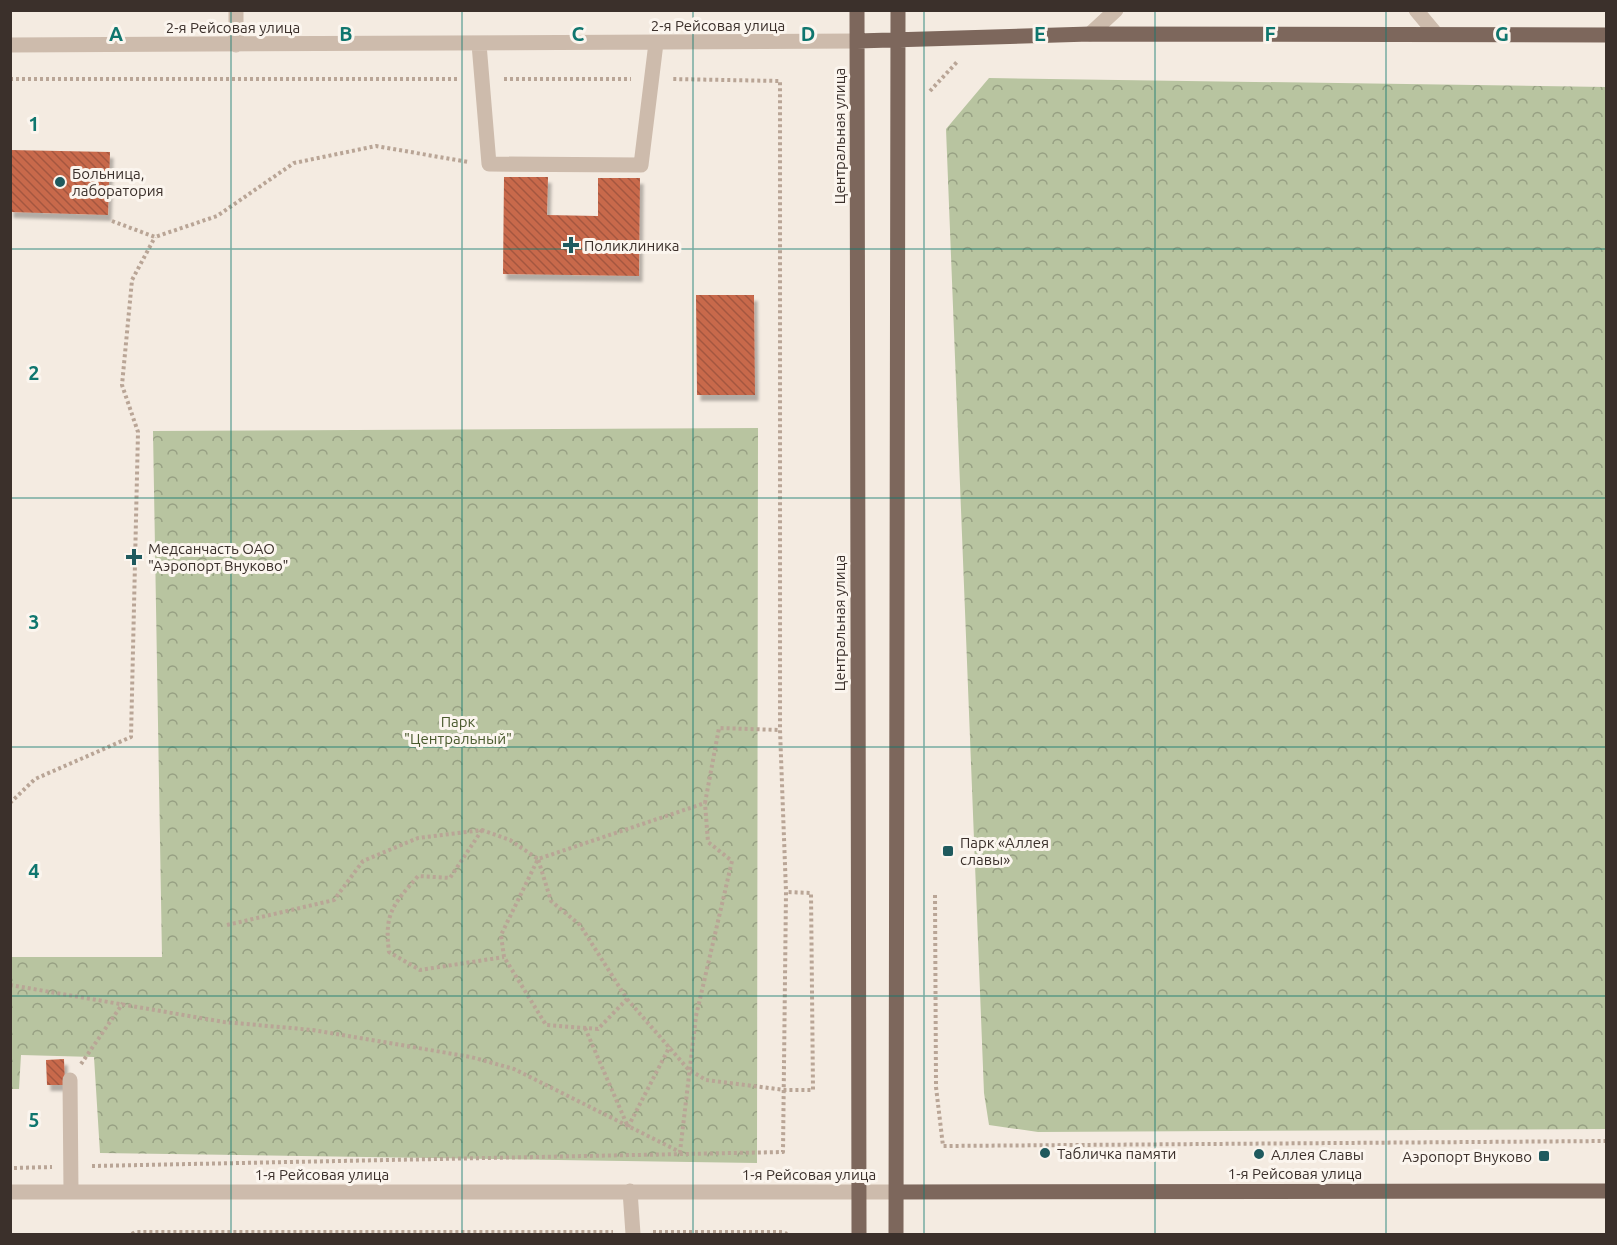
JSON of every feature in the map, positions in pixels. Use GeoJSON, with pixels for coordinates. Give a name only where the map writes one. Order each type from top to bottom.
{"type":"FeatureCollection","features":[{"type":"Feature","properties":{"kind":"main road","name":"Центральная улица"},"geometry":{"type":"LineString","coordinates":[[857,10],[859,1234]]}},
{"type":"Feature","properties":{"kind":"main road"},"geometry":{"type":"LineString","coordinates":[[896,1234],[898,10]]}},
{"type":"Feature","properties":{"kind":"main road","name":"2-я Рейсовая улица"},"geometry":{"type":"LineString","coordinates":[[857,41],[1090,34],[1606,34]]}},
{"type":"Feature","properties":{"kind":"main road","name":"1-я Рейсовая улица"},"geometry":{"type":"LineString","coordinates":[[896,1192],[1606,1191]]}},
{"type":"Feature","properties":{"kind":"street"},"geometry":{"type":"LineString","coordinates":[[236,10],[236,45]]}},
{"type":"Feature","properties":{"kind":"street"},"geometry":{"type":"LineString","coordinates":[[1090,34],[1116,10]]}},
{"type":"Feature","properties":{"kind":"street"},"geometry":{"type":"LineString","coordinates":[[1416,10],[1436,34]]}},
{"type":"Feature","properties":{"kind":"street","name":"2-я Рейсовая улица"},"geometry":{"type":"LineString","coordinates":[[10,45],[857,41]]}},
{"type":"Feature","properties":{"kind":"street"},"geometry":{"type":"LineString","coordinates":[[479,44],[489,164],[641,165],[656,43]]}},
{"type":"Feature","properties":{"kind":"street"},"geometry":{"type":"LineString","coordinates":[[70,1080],[71,1192]]}},
{"type":"Feature","properties":{"kind":"street"},"geometry":{"type":"LineString","coordinates":[[630,1191],[633,1233]]}},
{"type":"Feature","properties":{"kind":"street","name":"1-я Рейсовая улица"},"geometry":{"type":"LineString","coordinates":[[10,1192],[896,1192]]}},
{"type":"Feature","properties":{"kind":"path"},"geometry":{"type":"LineString","coordinates":[[930,91],[957,62]]}},
{"type":"Feature","properties":{"kind":"path"},"geometry":{"type":"LineString","coordinates":[[10,79],[780,81],[780,730],[786,892],[783,1152],[680,1152],[10,1168]]}},
{"type":"Feature","properties":{"kind":"path"},"geometry":{"type":"LineString","coordinates":[[112,221],[155,237],[217,216],[294,163],[376,146],[489,164]]}},
{"type":"Feature","properties":{"kind":"path"},"geometry":{"type":"LineString","coordinates":[[10,803],[35,779],[130,737],[138,432],[122,385],[132,280],[155,237]]}},
{"type":"Feature","properties":{"kind":"path"},"geometry":{"type":"LineString","coordinates":[[680,1152],[696,1016],[732,861],[708,842],[705,803],[719,728],[780,730]]}},
{"type":"Feature","properties":{"kind":"path"},"geometry":{"type":"LineString","coordinates":[[627,999],[598,1029],[546,1024],[504,957],[501,935],[538,860],[705,803]]}},
{"type":"Feature","properties":{"kind":"path"},"geometry":{"type":"LineString","coordinates":[[227,925],[334,900],[363,861],[418,838],[482,830],[510,840],[538,860],[551,901],[580,925],[627,999],[688,1069],[706,1080],[785,1090],[813,1090],[811,893],[786,892]]}},
{"type":"Feature","properties":{"kind":"path"},"geometry":{"type":"LineString","coordinates":[[482,830],[450,878],[418,876],[395,902],[385,926],[388,952],[420,970],[504,957]]}},
{"type":"Feature","properties":{"kind":"path"},"geometry":{"type":"LineString","coordinates":[[935,895],[936,1087],[943,1146],[1606,1141]]}},
{"type":"Feature","properties":{"kind":"path"},"geometry":{"type":"LineString","coordinates":[[10,985],[224,1022],[313,1030],[471,1057],[514,1069],[680,1152]]}},
{"type":"Feature","properties":{"kind":"path"},"geometry":{"type":"LineString","coordinates":[[70,1080],[123,1004]]}},
{"type":"Feature","properties":{"kind":"path"},"geometry":{"type":"LineString","coordinates":[[585,1029],[628,1127]]}},
{"type":"Feature","properties":{"kind":"path"},"geometry":{"type":"LineString","coordinates":[[628,1127],[670,1046]]}},
{"type":"Feature","properties":{"kind":"path"},"geometry":{"type":"LineString","coordinates":[[132,1234],[135,1232],[783,1232],[787,1234]]}},
{"type":"Feature","properties":{"kind":"green space"},"geometry":{"type":"Polygon","coordinates":[[[989,78],[1606,87],[1606,1129],[1038,1132],[989,1125],[984,1093],[946,129],[989,78]]]}},
{"type":"Feature","properties":{"kind":"green space","name":"Парк \"Центральный\""},"geometry":{"type":"Polygon","coordinates":[[[758,428],[757,1163],[100,1153],[94,1057],[21,1055],[19,1089],[11,1089],[11,957],[162,957],[153,431],[758,428]]]}},
{"type":"Feature","properties":{"kind":"building","name":"Больница, лаборатория"},"geometry":{"type":"Polygon","coordinates":[[[10,150],[110,152],[108,215],[10,212],[10,150]]]}},
{"type":"Feature","properties":{"kind":"building","name":"Поликлиника"},"geometry":{"type":"Polygon","coordinates":[[[504,177],[548,177],[547,215],[598,216],[598,178],[640,178],[639,276],[503,274],[504,177]]]}},
{"type":"Feature","properties":{"kind":"building"},"geometry":{"type":"Polygon","coordinates":[[[696,295],[754,295],[755,395],[697,395],[696,295]]]}},
{"type":"Feature","properties":{"kind":"building"},"geometry":{"type":"Polygon","coordinates":[[[64,1059],[65,1085],[47,1085],[46,1060],[64,1059]]]}},
{"type":"Feature","properties":{"kind":"place","name":"Больница, лаборатория"},"geometry":{"type":"Point","coordinates":[60,182]}},
{"type":"Feature","properties":{"kind":"place","name":"Поликлиника"},"geometry":{"type":"Point","coordinates":[571,245]}},
{"type":"Feature","properties":{"kind":"place","name":"Медсанчасть ОАО \"Аэропорт Внуково\""},"geometry":{"type":"Point","coordinates":[134,557]}},
{"type":"Feature","properties":{"kind":"place","name":"Парк «Аллея славы»"},"geometry":{"type":"Point","coordinates":[948,851]}},
{"type":"Feature","properties":{"kind":"place","name":"Табличка памяти"},"geometry":{"type":"Point","coordinates":[1045,1153]}},
{"type":"Feature","properties":{"kind":"place","name":"Аллея Славы"},"geometry":{"type":"Point","coordinates":[1259,1154]}},
{"type":"Feature","properties":{"kind":"place","name":"Аэропорт Внуково"},"geometry":{"type":"Point","coordinates":[1544,1156]}}]}
